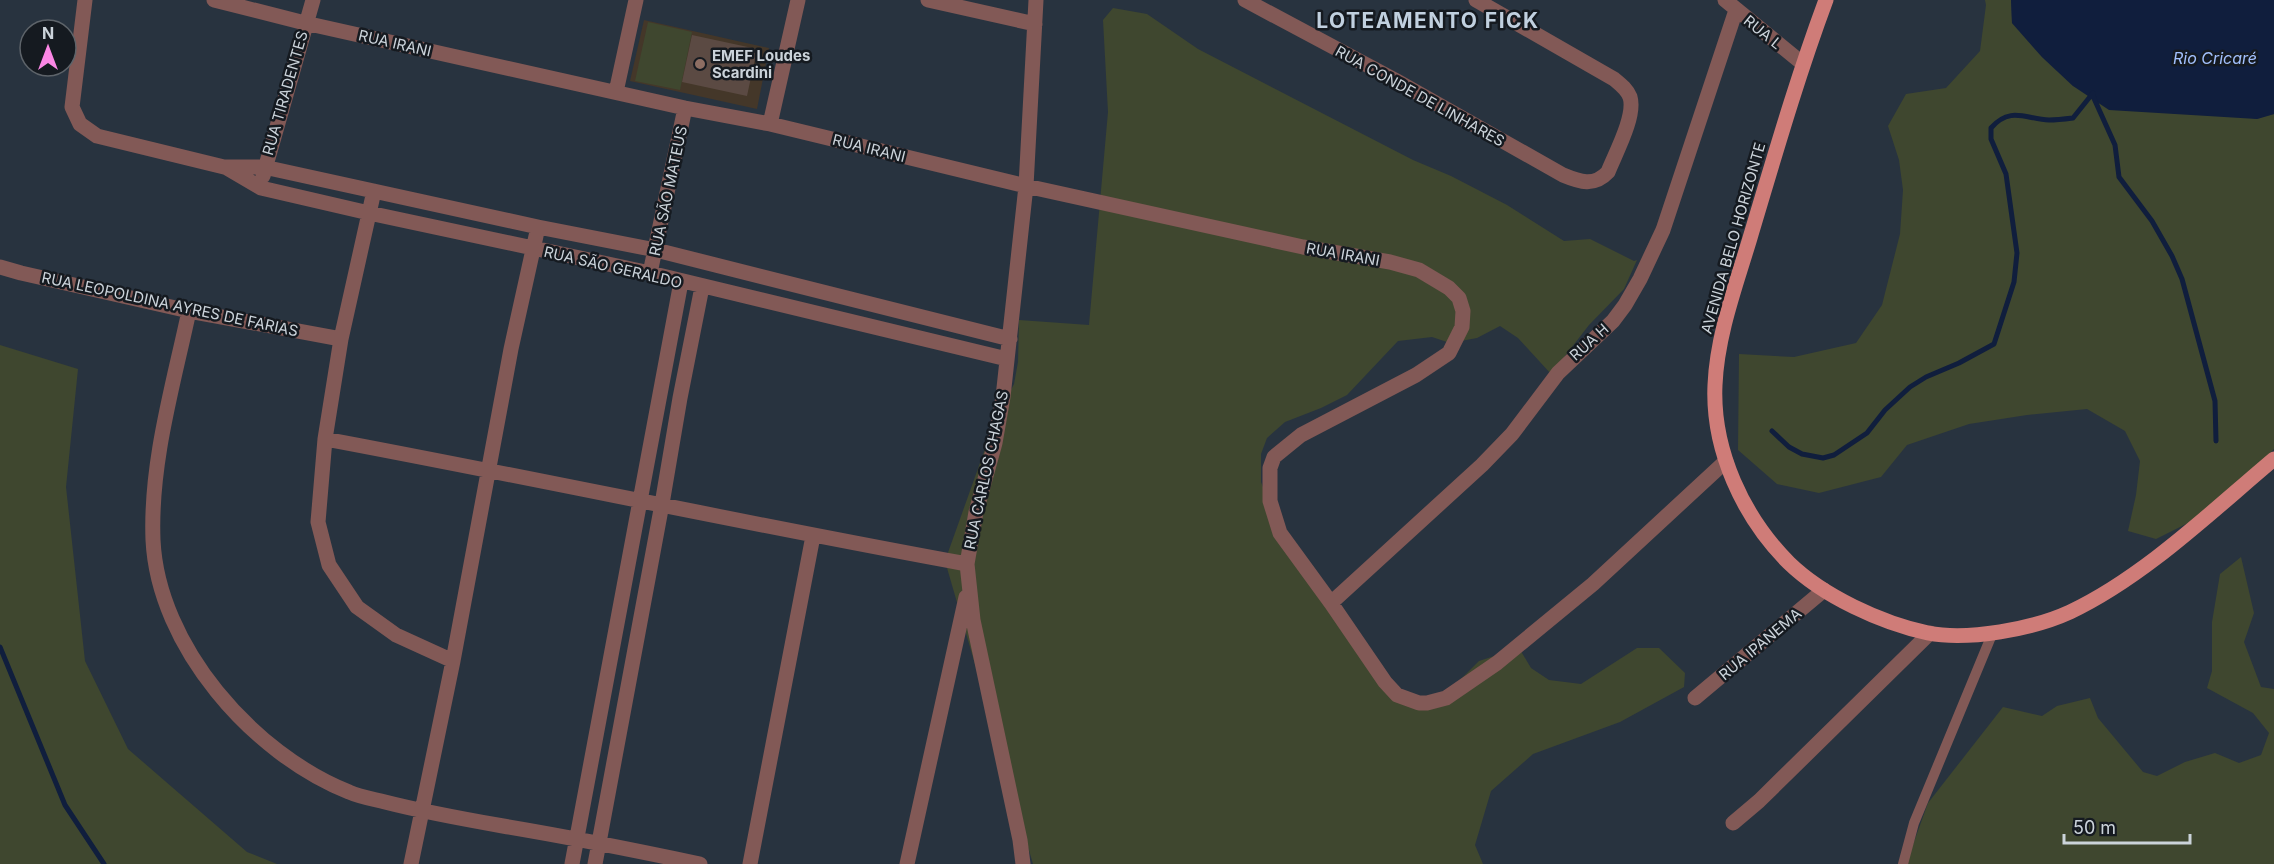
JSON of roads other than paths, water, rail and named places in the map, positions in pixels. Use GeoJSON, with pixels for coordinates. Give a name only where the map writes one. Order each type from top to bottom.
{"type":"FeatureCollection","features":[{"type":"Feature","properties":{"kind":"main road","name":"AVENIDA BELO HORIZONTE"},"geometry":{"type":"LineString","coordinates":[[1826,0],[1802,63],[1726,319],[1715,386],[1718,423],[1726,461],[1734,484],[1758,524],[1788,561],[1824,590],[1892,622],[1930,633],[1963,635],[2010,631],[2068,613],[2122,583],[2274,459]]}},
{"type":"Feature","properties":{"kind":"street","name":"RUA SÃO GERALDO"},"geometry":{"type":"LineString","coordinates":[[85,0],[72,107],[80,124],[97,136],[224,166],[264,166],[538,227],[656,250],[1010,339]]}},
{"type":"Feature","properties":{"kind":"street","name":"RUA IRANI"},"geometry":{"type":"LineString","coordinates":[[214,0],[305,23],[616,93],[770,124],[1026,186],[1419,270],[1449,288],[1459,298],[1463,311],[1462,327],[1449,353],[1416,375],[1301,435],[1274,457],[1270,468],[1268,487],[1275,521],[1280,533],[1331,603]]}},
{"type":"Feature","properties":{"kind":"street","name":"RUA TIRADENTES"},"geometry":{"type":"LineString","coordinates":[[261,188],[264,166],[313,0]]}},
{"type":"Feature","properties":{"kind":"street"},"geometry":{"type":"LineString","coordinates":[[616,93],[636,0]]}},
{"type":"Feature","properties":{"kind":"street"},"geometry":{"type":"LineString","coordinates":[[770,124],[798,0]]}},
{"type":"Feature","properties":{"kind":"street"},"geometry":{"type":"LineString","coordinates":[[928,0],[1035,24]]}},
{"type":"Feature","properties":{"kind":"street","name":"RUA CARLOS CHAGAS"},"geometry":{"type":"LineString","coordinates":[[1023,864],[1020,840],[973,620],[967,564],[976,512],[995,444],[1004,397],[1026,186],[1036,0]]}},
{"type":"Feature","properties":{"kind":"street","name":"RUA CONDE DE LINHARES"},"geometry":{"type":"LineString","coordinates":[[1245,0],[1395,80],[1563,176],[1589,183],[1602,178],[1608,172],[1628,122],[1630,97],[1625,88],[1614,79],[1476,0]]}},
{"type":"Feature","properties":{"kind":"street","name":"RUA L"},"geometry":{"type":"LineString","coordinates":[[1730,5],[1802,63]]}},
{"type":"Feature","properties":{"kind":"street","name":"RUA H"},"geometry":{"type":"LineString","coordinates":[[1331,603],[1482,465],[1512,434],[1558,373],[1613,321],[1625,305],[1663,230],[1730,5]]}},
{"type":"Feature","properties":{"kind":"street","name":"RUA SÃO MATEUS"},"geometry":{"type":"LineString","coordinates":[[651,273],[685,108]]}},
{"type":"Feature","properties":{"kind":"street","name":"RUA SÃO GERALDO"},"geometry":{"type":"LineString","coordinates":[[224,166],[261,188],[651,273],[1007,359]]}},
{"type":"Feature","properties":{"kind":"street"},"geometry":{"type":"LineString","coordinates":[[374,191],[342,339],[325,439],[318,522],[329,565],[357,607],[396,635],[453,661]]}},
{"type":"Feature","properties":{"kind":"street"},"geometry":{"type":"LineString","coordinates":[[411,864],[453,661],[487,469],[538,227]]}},
{"type":"Feature","properties":{"kind":"street","name":"RUA LEOPOLDINA AYRES DE FARIAS"},"geometry":{"type":"LineString","coordinates":[[0,267],[189,311],[342,339]]}},
{"type":"Feature","properties":{"kind":"street"},"geometry":{"type":"LineString","coordinates":[[572,864],[681,282]]}},
{"type":"Feature","properties":{"kind":"street"},"geometry":{"type":"LineString","coordinates":[[595,864],[702,287]]}},
{"type":"Feature","properties":{"kind":"street"},"geometry":{"type":"LineString","coordinates":[[189,311],[158,461],[153,508],[153,542],[159,580],[180,636],[195,662],[213,686],[248,725],[312,774],[350,793],[422,812],[600,842],[699,864]]}},
{"type":"Feature","properties":{"kind":"street"},"geometry":{"type":"LineString","coordinates":[[325,439],[487,469],[813,536],[967,564]]}},
{"type":"Feature","properties":{"kind":"street"},"geometry":{"type":"LineString","coordinates":[[1331,603],[1385,682],[1397,695],[1419,704],[1446,698],[1497,663],[1593,584],[1726,461]]}},
{"type":"Feature","properties":{"kind":"street"},"geometry":{"type":"LineString","coordinates":[[750,864],[813,536]]}},
{"type":"Feature","properties":{"kind":"street"},"geometry":{"type":"LineString","coordinates":[[907,864],[968,585]]}},
{"type":"Feature","properties":{"kind":"street","name":"RUA IPANEMA"},"geometry":{"type":"LineString","coordinates":[[1695,698],[1824,590]]}},
{"type":"Feature","properties":{"kind":"street"},"geometry":{"type":"LineString","coordinates":[[1733,824],[1930,633]]}},
{"type":"Feature","properties":{"kind":"lane"},"geometry":{"type":"LineString","coordinates":[[1903,864],[1914,824],[1993,632]]}},
{"type":"Feature","properties":{"kind":"water","name":"Rio Cricaré"},"geometry":{"type":"Polygon","coordinates":[[[2011,0],[2274,0],[2274,114],[2257,119],[2109,110],[2073,86],[2042,57],[2012,23],[2011,0]]]}},
{"type":"Feature","properties":{"kind":"waterway"},"geometry":{"type":"LineString","coordinates":[[1772,431],[1789,447],[1802,454],[1823,458],[1834,455],[1867,433],[1885,410],[1910,387],[1994,344],[2014,282],[2017,253],[2006,174],[1991,139],[1991,128],[2005,117],[2018,115],[2049,120],[2073,118],[2093,93]]}},
{"type":"Feature","properties":{"kind":"waterway"},"geometry":{"type":"LineString","coordinates":[[2092,94],[2115,145],[2119,177],[2152,221],[2182,279],[2215,401],[2216,441]]}},
{"type":"Feature","properties":{"kind":"waterway"},"geometry":{"type":"LineString","coordinates":[[0,647],[65,805],[104,864]]}},
{"type":"Feature","properties":{"kind":"place","name":"EMEF Loudes Scardini"},"geometry":{"type":"Point","coordinates":[700,64]}},
{"type":"Feature","properties":{"kind":"district","name":"LOTEAMENTO FICK"},"geometry":{"type":"Point","coordinates":[1428,20]}}]}
